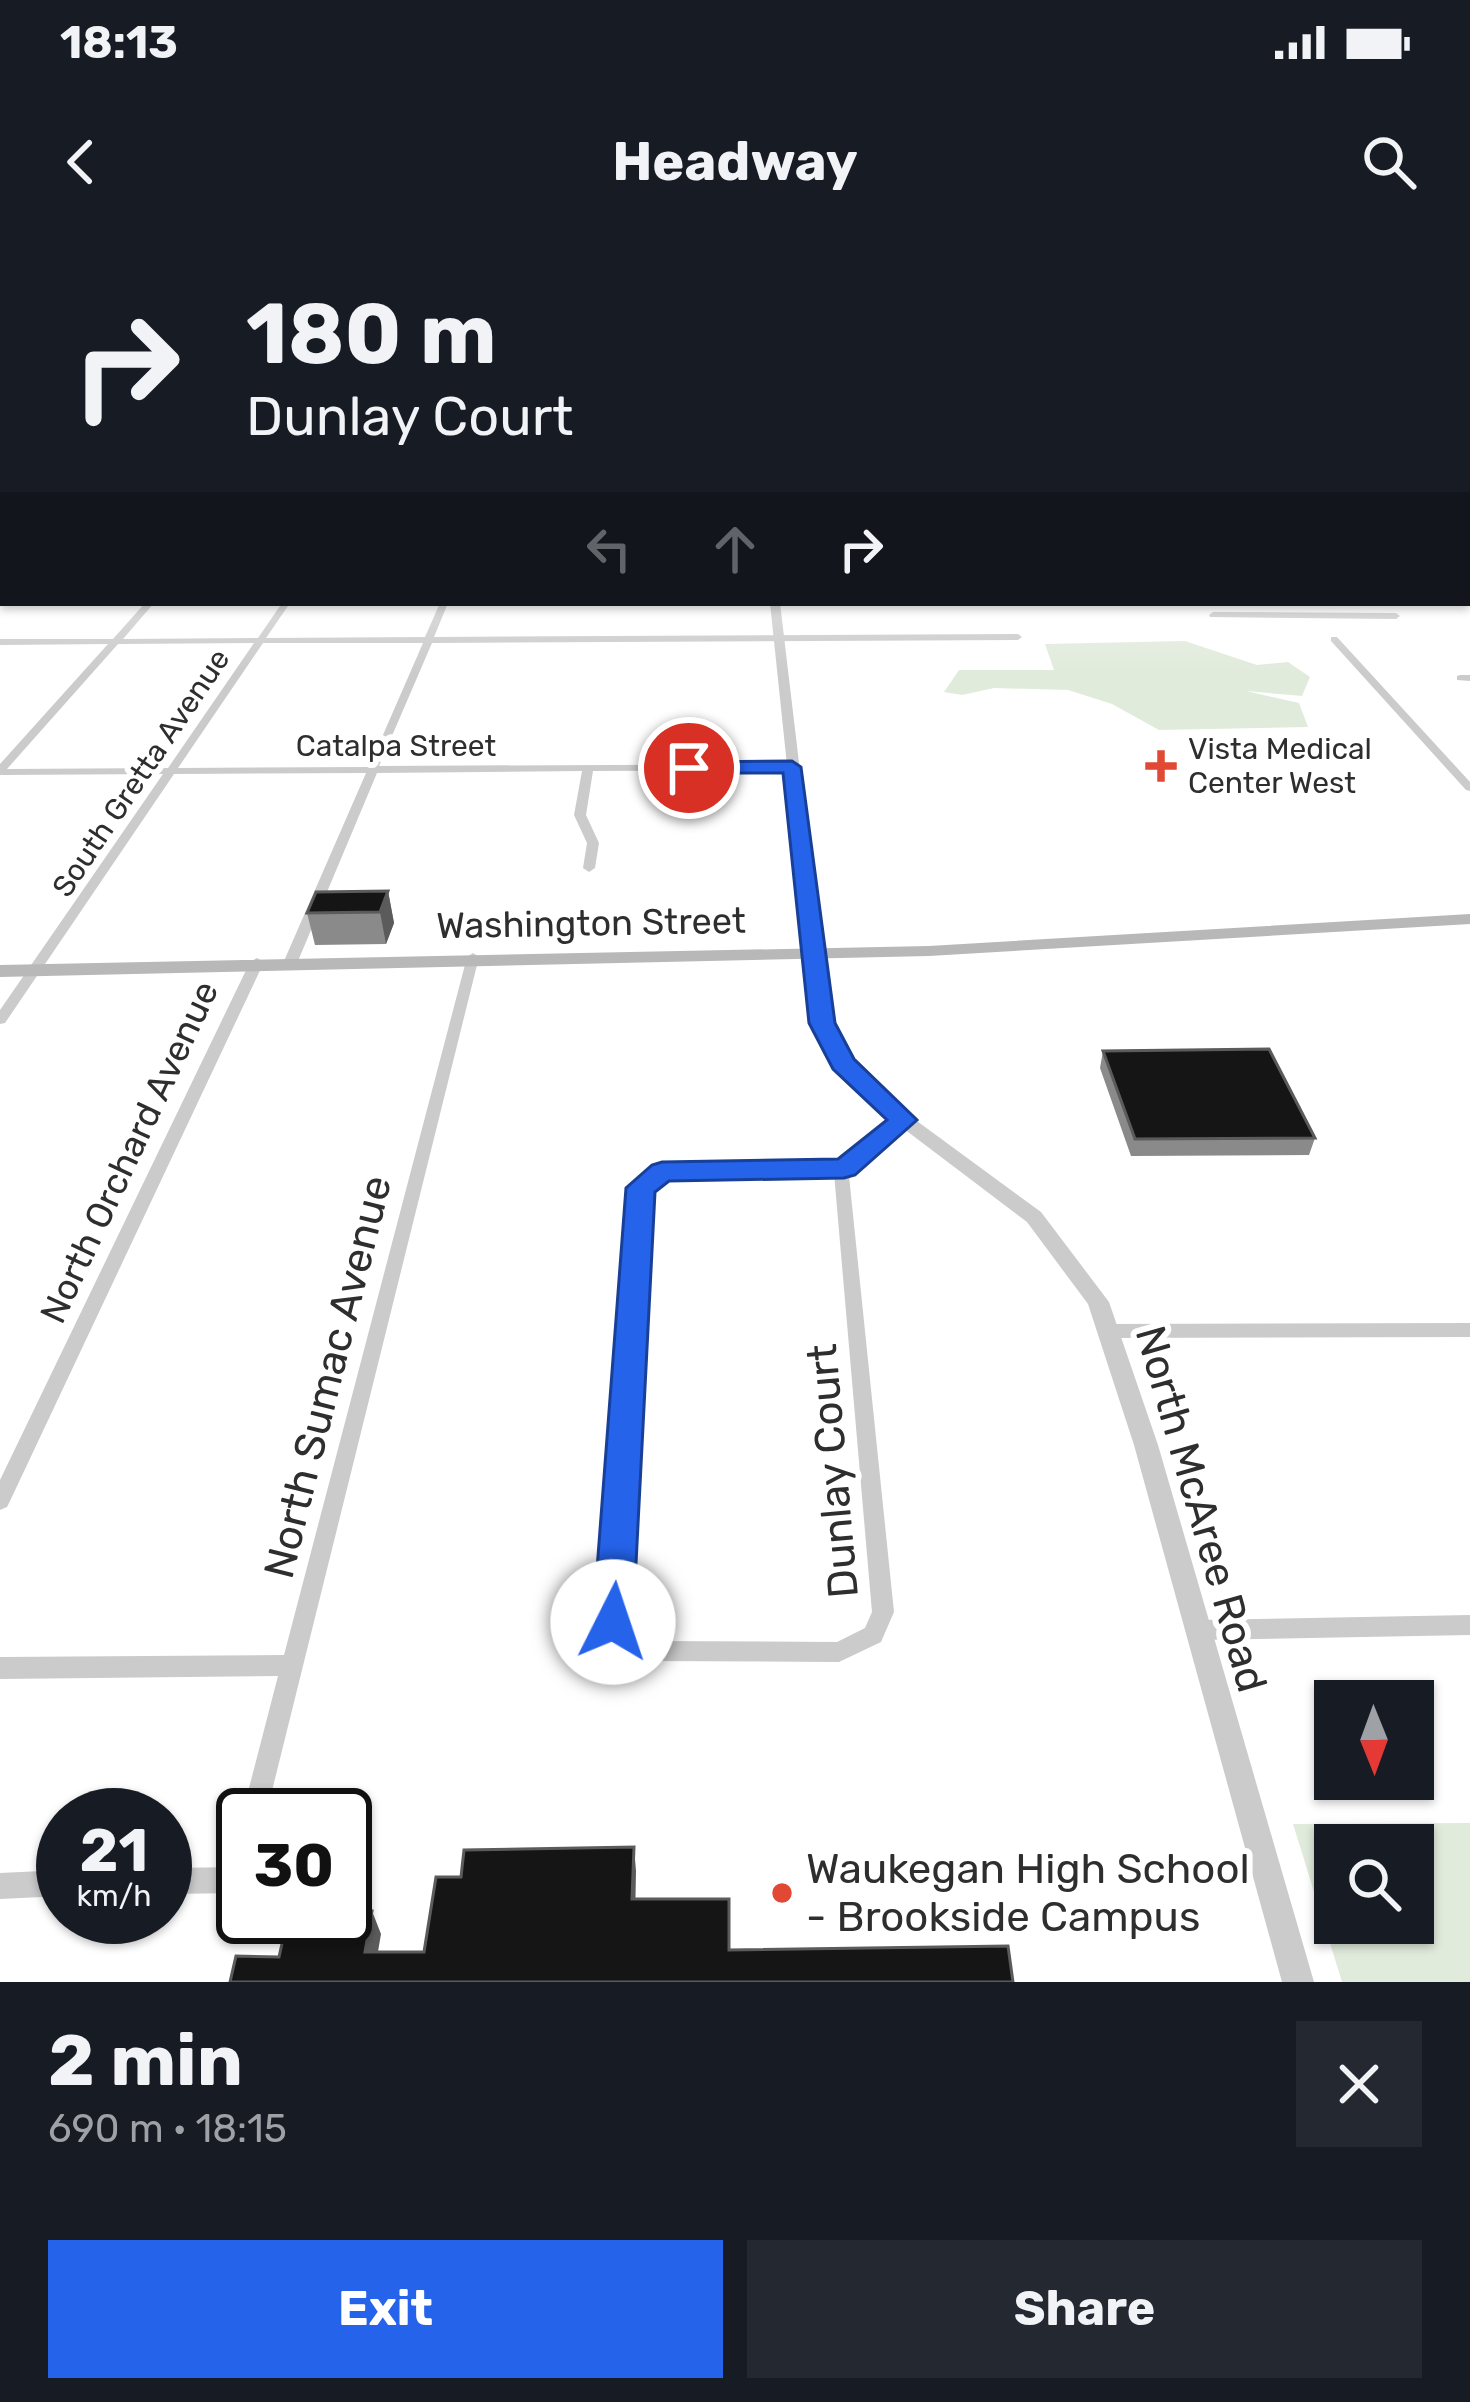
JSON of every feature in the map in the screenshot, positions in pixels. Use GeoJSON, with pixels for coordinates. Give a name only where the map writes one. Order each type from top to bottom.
{"type":"FeatureCollection","features":[{"type":"Feature","properties":{"kind":"main road","name":"Washington Street"},"geometry":{"type":"LineString","coordinates":[[0,971],[473,957],[929,951],[1470,919]]}},
{"type":"Feature","properties":{"kind":"street"},"geometry":{"type":"LineString","coordinates":[[0,771],[147,606]]}},
{"type":"Feature","properties":{"kind":"street","name":"South Gretta Avenue"},"geometry":{"type":"LineString","coordinates":[[0,1020],[284,606]]}},
{"type":"Feature","properties":{"kind":"street"},"geometry":{"type":"LineString","coordinates":[[291,962],[443,606]]}},
{"type":"Feature","properties":{"kind":"street","name":"North McAree Road"},"geometry":{"type":"LineString","coordinates":[[775,606],[820,1014],[837,1054],[856,1078],[1034,1217],[1099,1301],[1298,1982]]}},
{"type":"Feature","properties":{"kind":"street"},"geometry":{"type":"LineString","coordinates":[[1213,615],[1391,615],[1378,606]]}},
{"type":"Feature","properties":{"kind":"street"},"geometry":{"type":"LineString","coordinates":[[0,641],[1018,637]]}},
{"type":"Feature","properties":{"kind":"street"},"geometry":{"type":"LineString","coordinates":[[1334,640],[1470,788]]}},
{"type":"Feature","properties":{"kind":"street","name":"Catalpa Street"},"geometry":{"type":"LineString","coordinates":[[0,771],[792,767]]}},
{"type":"Feature","properties":{"kind":"street"},"geometry":{"type":"LineString","coordinates":[[589,768],[580,815],[593,843],[589,868]]}},
{"type":"Feature","properties":{"kind":"street","name":"North Sumac Avenue"},"geometry":{"type":"LineString","coordinates":[[261,1788],[473,957]]}},
{"type":"Feature","properties":{"kind":"street","name":"North Orchard Avenue"},"geometry":{"type":"LineString","coordinates":[[0,1501],[256,962]]}},
{"type":"Feature","properties":{"kind":"street"},"geometry":{"type":"LineString","coordinates":[[844,1168],[904,1120]]}},
{"type":"Feature","properties":{"kind":"street","name":"Dunlay Court"},"geometry":{"type":"LineString","coordinates":[[844,1168],[841,1176],[884,1612],[873,1635],[839,1652],[644,1652],[623,1641],[613,1622],[641,1188],[649,1178],[680,1170],[844,1168]]}},
{"type":"Feature","properties":{"kind":"street"},"geometry":{"type":"LineString","coordinates":[[1109,1331],[1470,1330]]}},
{"type":"Feature","properties":{"kind":"street"},"geometry":{"type":"LineString","coordinates":[[1197,1630],[1470,1625]]}},
{"type":"Feature","properties":{"kind":"street"},"geometry":{"type":"LineString","coordinates":[[0,1668],[291,1665]]}},
{"type":"Feature","properties":{"kind":"street"},"geometry":{"type":"LineString","coordinates":[[0,1886],[36,1884]]}},
{"type":"Feature","properties":{"kind":"green space"},"geometry":{"type":"Polygon","coordinates":[[[1185,641],[1257,665],[1288,662],[1310,677],[1302,696],[1246,691],[1299,703],[1308,727],[1159,730],[1112,704],[1068,690],[944,692],[959,670],[1054,670],[1045,644],[1185,641]]]}},
{"type":"Feature","properties":{"kind":"green space"},"geometry":{"type":"Polygon","coordinates":[[[1470,1823],[1470,1982],[1342,1982],[1330,1944],[1434,1944],[1434,1824],[1314,1824],[1314,1892],[1293,1824],[1470,1823]]]}},
{"type":"Feature","properties":{"kind":"building"},"geometry":{"type":"Polygon","coordinates":[[[388,891],[380,912],[307,913],[316,892],[388,891]]]}},
{"type":"Feature","properties":{"kind":"building"},"geometry":{"type":"Polygon","coordinates":[[[1269,1049],[1315,1138],[1135,1139],[1103,1051],[1269,1049]]]}},
{"type":"Feature","properties":{"kind":"building"},"geometry":{"type":"Polygon","coordinates":[[[634,1847],[632,1899],[729,1899],[729,1950],[1008,1946],[1013,1982],[230,1982],[236,1956],[279,1957],[282,1944],[366,1944],[365,1952],[424,1952],[436,1877],[461,1877],[464,1850],[634,1847]]]}},
{"type":"Feature","properties":{"kind":"place","name":"Vista Medical Center West"},"geometry":{"type":"Point","coordinates":[1161,766]}},
{"type":"Feature","properties":{"kind":"place","name":"Waukegan High School - Brookside Campus"},"geometry":{"type":"Point","coordinates":[782,1893]}},
{"type":"Feature","properties":{"kind":"route"},"geometry":{"type":"LineString","coordinates":[[613,1622],[641,1188],[662,1172],[698,1168],[844,1168],[904,1120],[843,1063],[822,1023],[792,767],[689,768]]}}]}
